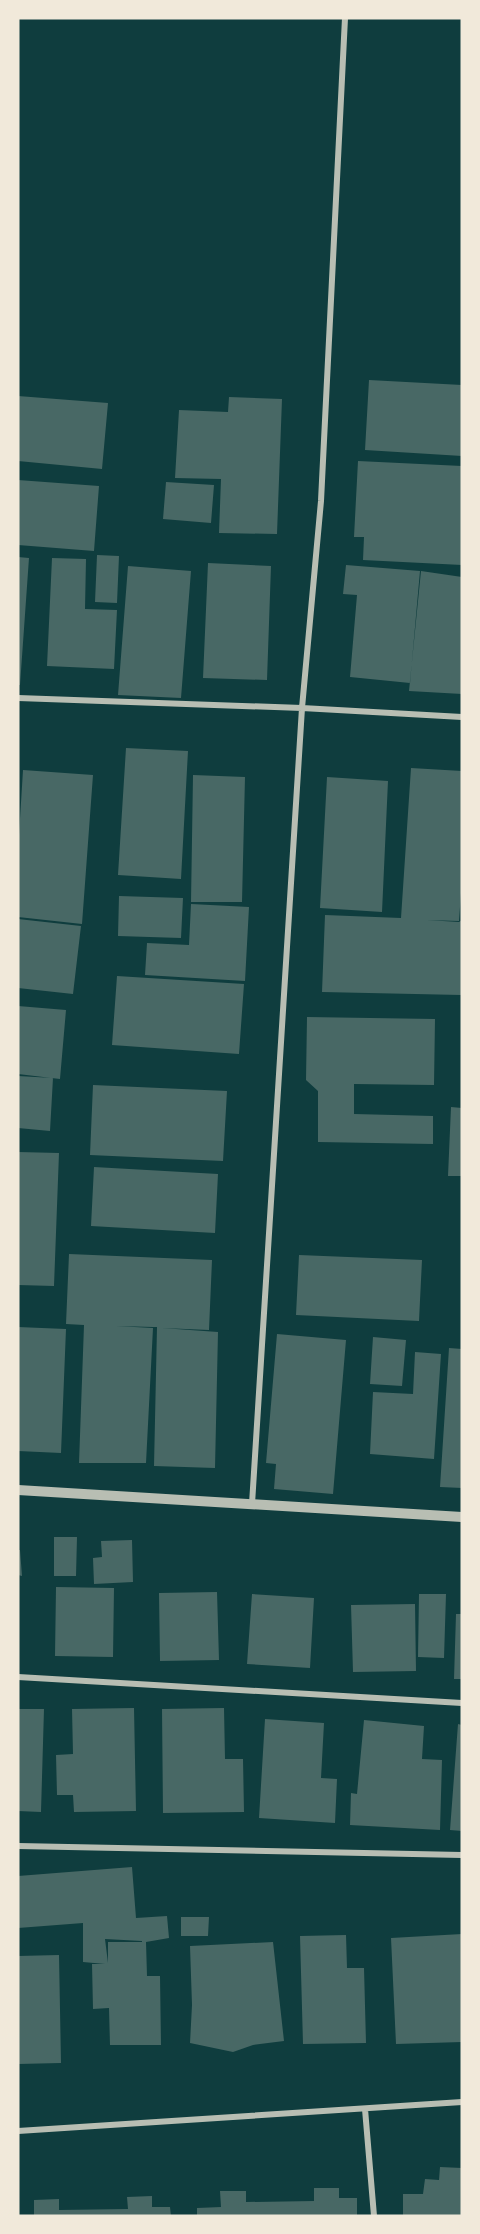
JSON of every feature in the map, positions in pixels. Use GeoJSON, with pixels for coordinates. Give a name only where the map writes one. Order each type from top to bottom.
{"type":"FeatureCollection","features":[{"type":"Feature","properties":{"kind":"street"},"geometry":{"type":"LineString","coordinates":[[252,1504],[302,708],[321,501],[345,18]]}},
{"type":"Feature","properties":{"kind":"street"},"geometry":{"type":"LineString","coordinates":[[18,698],[302,708],[462,717]]}},
{"type":"Feature","properties":{"kind":"street"},"geometry":{"type":"LineString","coordinates":[[18,1490],[462,1517]]}},
{"type":"Feature","properties":{"kind":"street"},"geometry":{"type":"LineString","coordinates":[[18,1677],[462,1703]]}},
{"type":"Feature","properties":{"kind":"street"},"geometry":{"type":"LineString","coordinates":[[18,1846],[462,1855]]}},
{"type":"Feature","properties":{"kind":"street"},"geometry":{"type":"LineString","coordinates":[[18,2131],[462,2102]]}},
{"type":"Feature","properties":{"kind":"street"},"geometry":{"type":"LineString","coordinates":[[365,2109],[374,2216]]}},
{"type":"Feature","properties":{"kind":"building"},"geometry":{"type":"Polygon","coordinates":[[[369,380],[462,385],[462,456],[365,450],[369,380]]]}},
{"type":"Feature","properties":{"kind":"building"},"geometry":{"type":"Polygon","coordinates":[[[18,396],[108,403],[102,469],[18,461],[18,396]]]}},
{"type":"Feature","properties":{"kind":"building"},"geometry":{"type":"Polygon","coordinates":[[[229,397],[282,399],[277,534],[219,533],[221,479],[175,478],[179,410],[228,412],[229,397]]]}},
{"type":"Feature","properties":{"kind":"building"},"geometry":{"type":"Polygon","coordinates":[[[358,461],[462,466],[462,565],[363,560],[364,537],[354,537],[358,461]]]}},
{"type":"Feature","properties":{"kind":"building"},"geometry":{"type":"Polygon","coordinates":[[[18,480],[99,486],[94,551],[18,545],[18,480]]]}},
{"type":"Feature","properties":{"kind":"building"},"geometry":{"type":"Polygon","coordinates":[[[166,482],[214,485],[211,523],[163,519],[166,482]]]}},
{"type":"Feature","properties":{"kind":"building"},"geometry":{"type":"Polygon","coordinates":[[[97,555],[119,556],[117,603],[95,602],[97,555]]]}},
{"type":"Feature","properties":{"kind":"building"},"geometry":{"type":"Polygon","coordinates":[[[18,557],[29,558],[20,685],[18,685],[18,557]]]}},
{"type":"Feature","properties":{"kind":"building"},"geometry":{"type":"Polygon","coordinates":[[[52,558],[86,559],[85,609],[117,610],[114,669],[47,666],[52,558]]]}},
{"type":"Feature","properties":{"kind":"building"},"geometry":{"type":"Polygon","coordinates":[[[208,563],[271,566],[267,680],[203,678],[208,563]]]}},
{"type":"Feature","properties":{"kind":"building"},"geometry":{"type":"Polygon","coordinates":[[[346,565],[420,571],[410,683],[350,677],[357,595],[343,594],[346,565]]]}},
{"type":"Feature","properties":{"kind":"building"},"geometry":{"type":"Polygon","coordinates":[[[128,566],[191,571],[181,698],[118,695],[128,566]]]}},
{"type":"Feature","properties":{"kind":"building"},"geometry":{"type":"Polygon","coordinates":[[[421,571],[462,577],[462,694],[409,691],[421,571]]]}},
{"type":"Feature","properties":{"kind":"building"},"geometry":{"type":"Polygon","coordinates":[[[126,748],[188,751],[181,879],[118,875],[126,748]]]}},
{"type":"Feature","properties":{"kind":"building"},"geometry":{"type":"Polygon","coordinates":[[[411,768],[462,771],[462,879],[459,921],[427,920],[459,922],[462,920],[461,995],[322,992],[325,915],[401,918],[411,768]]]}},
{"type":"Feature","properties":{"kind":"building"},"geometry":{"type":"Polygon","coordinates":[[[23,770],[93,775],[82,924],[18,917],[18,851],[23,770]]]}},
{"type":"Feature","properties":{"kind":"building"},"geometry":{"type":"Polygon","coordinates":[[[193,775],[245,777],[242,902],[191,902],[193,775]]]}},
{"type":"Feature","properties":{"kind":"building"},"geometry":{"type":"Polygon","coordinates":[[[327,777],[388,781],[382,912],[320,908],[327,777]]]}},
{"type":"Feature","properties":{"kind":"building"},"geometry":{"type":"Polygon","coordinates":[[[119,896],[183,898],[181,938],[118,936],[119,896]]]}},
{"type":"Feature","properties":{"kind":"building"},"geometry":{"type":"Polygon","coordinates":[[[191,904],[249,907],[245,981],[145,975],[147,943],[189,945],[191,904]]]}},
{"type":"Feature","properties":{"kind":"building"},"geometry":{"type":"Polygon","coordinates":[[[18,919],[81,926],[73,994],[18,988],[18,919]]]}},
{"type":"Feature","properties":{"kind":"building"},"geometry":{"type":"Polygon","coordinates":[[[117,976],[244,984],[239,1054],[112,1045],[117,976]]]}},
{"type":"Feature","properties":{"kind":"building"},"geometry":{"type":"Polygon","coordinates":[[[18,1006],[66,1010],[60,1079],[18,1074],[18,1006]]]}},
{"type":"Feature","properties":{"kind":"building"},"geometry":{"type":"Polygon","coordinates":[[[307,1017],[435,1019],[434,1085],[354,1084],[354,1114],[433,1116],[433,1144],[318,1142],[318,1091],[306,1080],[307,1017]]]}},
{"type":"Feature","properties":{"kind":"building"},"geometry":{"type":"Polygon","coordinates":[[[18,1076],[53,1078],[50,1131],[18,1128],[18,1076]]]}},
{"type":"Feature","properties":{"kind":"building"},"geometry":{"type":"Polygon","coordinates":[[[93,1085],[227,1091],[223,1161],[90,1155],[93,1085]]]}},
{"type":"Feature","properties":{"kind":"building"},"geometry":{"type":"Polygon","coordinates":[[[451,1107],[462,1108],[462,1176],[448,1176],[451,1107]]]}},
{"type":"Feature","properties":{"kind":"building"},"geometry":{"type":"Polygon","coordinates":[[[18,1152],[59,1153],[54,1286],[18,1285],[18,1152]]]}},
{"type":"Feature","properties":{"kind":"building"},"geometry":{"type":"Polygon","coordinates":[[[94,1167],[218,1174],[215,1233],[91,1226],[94,1167]]]}},
{"type":"Feature","properties":{"kind":"building"},"geometry":{"type":"Polygon","coordinates":[[[69,1254],[212,1260],[209,1330],[162,1328],[218,1332],[215,1468],[154,1466],[157,1327],[116,1326],[153,1328],[146,1463],[79,1463],[84,1325],[66,1324],[69,1254]]]}},
{"type":"Feature","properties":{"kind":"building"},"geometry":{"type":"Polygon","coordinates":[[[299,1255],[422,1260],[419,1321],[296,1315],[299,1255]]]}},
{"type":"Feature","properties":{"kind":"building"},"geometry":{"type":"Polygon","coordinates":[[[18,1327],[66,1329],[61,1453],[18,1451],[18,1327]]]}},
{"type":"Feature","properties":{"kind":"building"},"geometry":{"type":"Polygon","coordinates":[[[277,1334],[346,1340],[333,1494],[274,1489],[276,1464],[266,1463],[277,1334]]]}},
{"type":"Feature","properties":{"kind":"building"},"geometry":{"type":"Polygon","coordinates":[[[373,1337],[406,1340],[402,1386],[370,1384],[373,1337]]]}},
{"type":"Feature","properties":{"kind":"building"},"geometry":{"type":"Polygon","coordinates":[[[449,1348],[462,1349],[462,1488],[440,1487],[449,1348]]]}},
{"type":"Feature","properties":{"kind":"building"},"geometry":{"type":"Polygon","coordinates":[[[415,1352],[441,1354],[434,1459],[370,1454],[373,1392],[413,1394],[415,1352]]]}},
{"type":"Feature","properties":{"kind":"building"},"geometry":{"type":"Polygon","coordinates":[[[54,1537],[77,1537],[76,1576],[54,1576],[54,1537]]]}},
{"type":"Feature","properties":{"kind":"building"},"geometry":{"type":"Polygon","coordinates":[[[132,1540],[133,1582],[94,1584],[93,1558],[102,1557],[101,1541],[132,1540]]]}},
{"type":"Feature","properties":{"kind":"building"},"geometry":{"type":"Polygon","coordinates":[[[18,1550],[20,1550],[22,1576],[18,1575],[18,1550]]]}},
{"type":"Feature","properties":{"kind":"building"},"geometry":{"type":"Polygon","coordinates":[[[56,1587],[114,1588],[113,1657],[55,1656],[56,1587]]]}},
{"type":"Feature","properties":{"kind":"building"},"geometry":{"type":"Polygon","coordinates":[[[217,1592],[219,1660],[160,1661],[159,1593],[217,1592]]]}},
{"type":"Feature","properties":{"kind":"building"},"geometry":{"type":"Polygon","coordinates":[[[252,1594],[314,1598],[310,1668],[247,1664],[252,1594]]]}},
{"type":"Feature","properties":{"kind":"building"},"geometry":{"type":"Polygon","coordinates":[[[419,1594],[446,1594],[444,1658],[418,1657],[419,1594]]]}},
{"type":"Feature","properties":{"kind":"building"},"geometry":{"type":"Polygon","coordinates":[[[415,1604],[416,1671],[353,1672],[351,1605],[415,1604]]]}},
{"type":"Feature","properties":{"kind":"building"},"geometry":{"type":"Polygon","coordinates":[[[456,1614],[462,1614],[462,1679],[454,1679],[456,1614]]]}},
{"type":"Feature","properties":{"kind":"building"},"geometry":{"type":"Polygon","coordinates":[[[134,1708],[136,1811],[74,1812],[73,1795],[57,1795],[56,1755],[73,1754],[72,1709],[134,1708]]]}},
{"type":"Feature","properties":{"kind":"building"},"geometry":{"type":"Polygon","coordinates":[[[224,1708],[225,1759],[243,1759],[244,1812],[163,1813],[162,1709],[224,1708]]]}},
{"type":"Feature","properties":{"kind":"building"},"geometry":{"type":"Polygon","coordinates":[[[18,1709],[44,1709],[41,1812],[18,1811],[18,1709]]]}},
{"type":"Feature","properties":{"kind":"building"},"geometry":{"type":"Polygon","coordinates":[[[265,1719],[324,1723],[321,1778],[337,1779],[335,1823],[259,1818],[265,1719]]]}},
{"type":"Feature","properties":{"kind":"building"},"geometry":{"type":"Polygon","coordinates":[[[364,1720],[424,1726],[422,1759],[442,1760],[440,1830],[350,1825],[351,1793],[357,1794],[364,1720]]]}},
{"type":"Feature","properties":{"kind":"building"},"geometry":{"type":"Polygon","coordinates":[[[458,1724],[462,1725],[462,1831],[450,1830],[458,1724]]]}},
{"type":"Feature","properties":{"kind":"building"},"geometry":{"type":"Polygon","coordinates":[[[132,1867],[136,1918],[167,1916],[169,1938],[146,1942],[147,1976],[160,1976],[161,2045],[110,2045],[109,2008],[93,2009],[92,1964],[105,1964],[83,1962],[83,1923],[18,1928],[18,1876],[132,1867]],[[105,1939],[108,1963],[108,1942],[142,1941],[105,1939]]]}},
{"type":"Feature","properties":{"kind":"building"},"geometry":{"type":"Polygon","coordinates":[[[181,1917],[209,1917],[208,1936],[181,1936],[181,1917]]]}},
{"type":"Feature","properties":{"kind":"building"},"geometry":{"type":"Polygon","coordinates":[[[462,1934],[462,2042],[396,2044],[391,1938],[462,1934]]]}},
{"type":"Feature","properties":{"kind":"building"},"geometry":{"type":"Polygon","coordinates":[[[346,1935],[347,1968],[364,1968],[366,2043],[303,2044],[300,1936],[346,1935]]]}},
{"type":"Feature","properties":{"kind":"building"},"geometry":{"type":"Polygon","coordinates":[[[273,1942],[284,2041],[253,2045],[233,2052],[190,2043],[192,2005],[190,1946],[273,1942]]]}},
{"type":"Feature","properties":{"kind":"building"},"geometry":{"type":"Polygon","coordinates":[[[59,1955],[61,2063],[18,2064],[18,1956],[59,1955]]]}},
{"type":"Feature","properties":{"kind":"building"},"geometry":{"type":"Polygon","coordinates":[[[440,2167],[462,2168],[462,2216],[403,2216],[403,2194],[423,2194],[425,2179],[439,2180],[440,2167]]]}},
{"type":"Feature","properties":{"kind":"building"},"geometry":{"type":"Polygon","coordinates":[[[314,2188],[339,2188],[339,2198],[357,2198],[357,2216],[197,2216],[197,2208],[221,2207],[220,2191],[246,2191],[246,2202],[314,2201],[314,2188]]]}},
{"type":"Feature","properties":{"kind":"building"},"geometry":{"type":"Polygon","coordinates":[[[152,2196],[152,2207],[170,2207],[171,2216],[34,2216],[34,2200],[59,2199],[59,2210],[128,2209],[127,2197],[152,2196]]]}}]}
